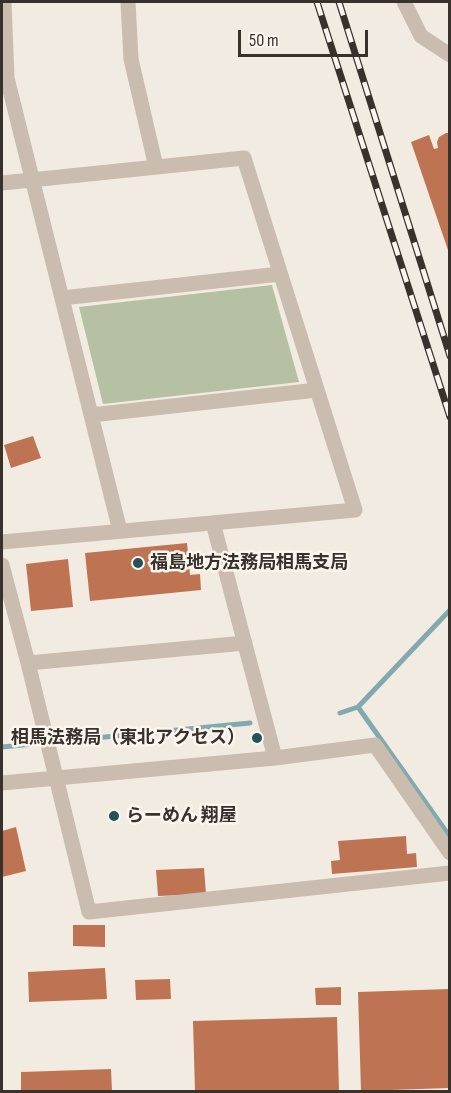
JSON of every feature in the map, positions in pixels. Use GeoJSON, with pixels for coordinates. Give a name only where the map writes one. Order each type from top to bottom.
{"type":"FeatureCollection","features":[{"type":"Feature","properties":{"kind":"street"},"geometry":{"type":"LineString","coordinates":[[4,2],[7,78],[120,531]]}},
{"type":"Feature","properties":{"kind":"street"},"geometry":{"type":"LineString","coordinates":[[129,2],[131,59],[156,167]]}},
{"type":"Feature","properties":{"kind":"street"},"geometry":{"type":"LineString","coordinates":[[404,2],[422,36],[450,55]]}},
{"type":"Feature","properties":{"kind":"street"},"geometry":{"type":"LineString","coordinates":[[2,183],[244,158],[355,510],[2,542]]}},
{"type":"Feature","properties":{"kind":"street"},"geometry":{"type":"LineString","coordinates":[[62,298],[280,274]]}},
{"type":"Feature","properties":{"kind":"street"},"geometry":{"type":"LineString","coordinates":[[91,415],[317,390]]}},
{"type":"Feature","properties":{"kind":"street"},"geometry":{"type":"LineString","coordinates":[[213,523],[275,758]]}},
{"type":"Feature","properties":{"kind":"street"},"geometry":{"type":"LineString","coordinates":[[2,566],[89,912],[450,873]]}},
{"type":"Feature","properties":{"kind":"street"},"geometry":{"type":"LineString","coordinates":[[28,663],[245,643]]}},
{"type":"Feature","properties":{"kind":"street"},"geometry":{"type":"LineString","coordinates":[[2,783],[275,758],[375,745],[450,852]]}},
{"type":"Feature","properties":{"kind":"green space"},"geometry":{"type":"Polygon","coordinates":[[[272,285],[299,382],[103,404],[79,307],[272,285]]]}},
{"type":"Feature","properties":{"kind":"building"},"geometry":{"type":"Polygon","coordinates":[[[450,133],[449,253],[411,142],[429,135],[434,149],[438,148],[439,137],[450,133]]]}},
{"type":"Feature","properties":{"kind":"building"},"geometry":{"type":"Polygon","coordinates":[[[33,436],[41,458],[11,468],[4,445],[33,436]]]}},
{"type":"Feature","properties":{"kind":"building","name":"福島地方法務局相馬支局"},"geometry":{"type":"Polygon","coordinates":[[[187,543],[190,575],[200,574],[201,590],[90,601],[85,553],[187,543]]]}},
{"type":"Feature","properties":{"kind":"building"},"geometry":{"type":"Polygon","coordinates":[[[68,559],[73,607],[31,611],[26,564],[68,559]]]}},
{"type":"Feature","properties":{"kind":"building"},"geometry":{"type":"Polygon","coordinates":[[[16,827],[26,871],[2,877],[2,831],[16,827]]]}},
{"type":"Feature","properties":{"kind":"building"},"geometry":{"type":"Polygon","coordinates":[[[406,836],[407,854],[416,853],[417,867],[332,874],[331,861],[340,860],[338,841],[406,836]]]}},
{"type":"Feature","properties":{"kind":"building"},"geometry":{"type":"Polygon","coordinates":[[[204,868],[206,894],[158,896],[156,870],[204,868]]]}},
{"type":"Feature","properties":{"kind":"building"},"geometry":{"type":"Polygon","coordinates":[[[73,925],[105,925],[105,947],[73,946],[73,925]]]}},
{"type":"Feature","properties":{"kind":"building"},"geometry":{"type":"Polygon","coordinates":[[[105,968],[107,999],[29,1002],[28,972],[105,968]]]}},
{"type":"Feature","properties":{"kind":"building"},"geometry":{"type":"Polygon","coordinates":[[[170,979],[171,999],[136,1000],[135,980],[170,979]]]}},
{"type":"Feature","properties":{"kind":"building"},"geometry":{"type":"Polygon","coordinates":[[[341,987],[341,1005],[316,1005],[315,988],[341,987]]]}},
{"type":"Feature","properties":{"kind":"building"},"geometry":{"type":"Polygon","coordinates":[[[450,989],[450,1088],[361,1091],[358,992],[450,989]]]}},
{"type":"Feature","properties":{"kind":"building"},"geometry":{"type":"Polygon","coordinates":[[[337,1017],[339,1091],[195,1092],[193,1021],[337,1017]]]}},
{"type":"Feature","properties":{"kind":"building"},"geometry":{"type":"Polygon","coordinates":[[[111,1069],[112,1092],[21,1092],[21,1072],[111,1069]]]}},
{"type":"Feature","properties":{"kind":"waterway"},"geometry":{"type":"LineString","coordinates":[[340,713],[358,707],[450,610]]}},
{"type":"Feature","properties":{"kind":"waterway"},"geometry":{"type":"LineString","coordinates":[[358,707],[450,837]]}},
{"type":"Feature","properties":{"kind":"waterway"},"geometry":{"type":"LineString","coordinates":[[2,747],[250,723]]}},
{"type":"Feature","properties":{"kind":"railway"},"geometry":{"type":"LineString","coordinates":[[317,2],[450,417]]}},
{"type":"Feature","properties":{"kind":"railway"},"geometry":{"type":"LineString","coordinates":[[339,2],[450,356]]}},
{"type":"Feature","properties":{"kind":"place","name":"福島地方法務局相馬支局"},"geometry":{"type":"Point","coordinates":[138,563]}},
{"type":"Feature","properties":{"kind":"place","name":"相馬法務局（東北アクセス）"},"geometry":{"type":"Point","coordinates":[257,738]}},
{"type":"Feature","properties":{"kind":"place","name":"らーめん 翔屋"},"geometry":{"type":"Point","coordinates":[114,816]}}]}
